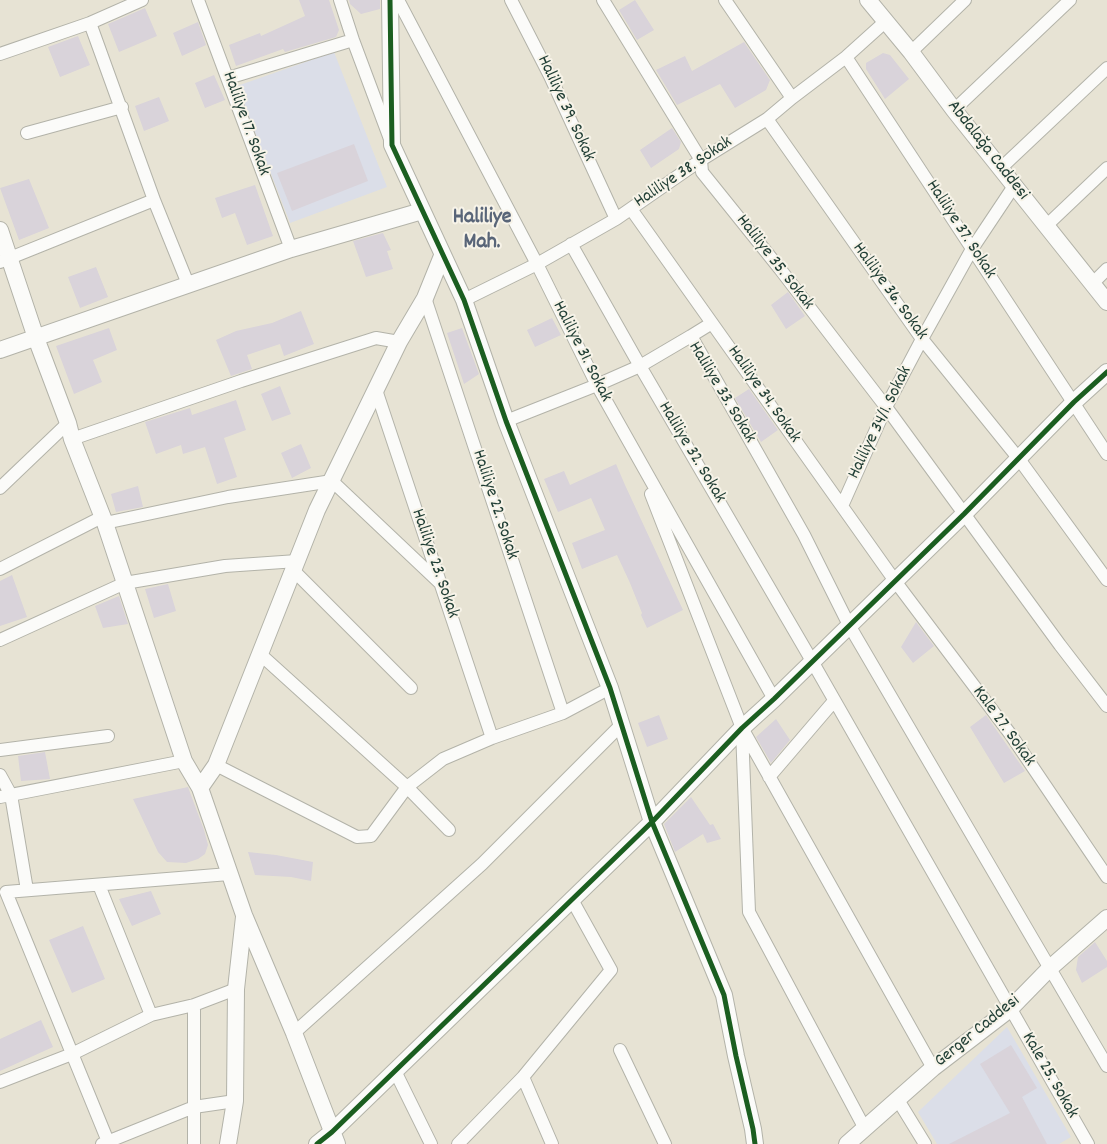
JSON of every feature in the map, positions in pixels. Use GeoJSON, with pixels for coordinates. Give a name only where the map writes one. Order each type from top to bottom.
{"type":"FeatureCollection","features":[{"type":"Feature","properties":{"kind":"street"},"geometry":{"type":"LineString","coordinates":[[0,54],[90,22],[142,0]]}},
{"type":"Feature","properties":{"kind":"street","name":"Haliliye 17. Sokak"},"geometry":{"type":"LineString","coordinates":[[198,0],[291,249]]}},
{"type":"Feature","properties":{"kind":"street"},"geometry":{"type":"LineString","coordinates":[[340,0],[392,145],[464,300],[506,421],[610,688],[652,822],[724,995],[755,1144]]}},
{"type":"Feature","properties":{"kind":"street"},"geometry":{"type":"LineString","coordinates":[[390,0],[392,145]]}},
{"type":"Feature","properties":{"kind":"street","name":"Haliliye 31. Sokak"},"geometry":{"type":"LineString","coordinates":[[398,0],[597,385],[774,699]]}},
{"type":"Feature","properties":{"kind":"street","name":"Haliliye 39. Sokak"},"geometry":{"type":"LineString","coordinates":[[511,0],[550,76],[616,219]]}},
{"type":"Feature","properties":{"kind":"street","name":"Haliliye 35. Sokak"},"geometry":{"type":"LineString","coordinates":[[603,0],[701,160],[702,172],[780,269],[886,407],[1107,706]]}},
{"type":"Feature","properties":{"kind":"street"},"geometry":{"type":"LineString","coordinates":[[725,0],[792,98]]}},
{"type":"Feature","properties":{"kind":"street","name":"Abdalağa Caddesi"},"geometry":{"type":"LineString","coordinates":[[868,0],[1107,302]]}},
{"type":"Feature","properties":{"kind":"street"},"geometry":{"type":"LineString","coordinates":[[911,52],[965,0]]}},
{"type":"Feature","properties":{"kind":"street"},"geometry":{"type":"LineString","coordinates":[[954,110],[1070,0]]}},
{"type":"Feature","properties":{"kind":"street","name":"Haliliye 38. Sokak"},"geometry":{"type":"LineString","coordinates":[[464,300],[536,264],[616,219],[701,160],[767,119],[846,57],[886,21]]}},
{"type":"Feature","properties":{"kind":"street"},"geometry":{"type":"LineString","coordinates":[[90,22],[154,200],[188,284]]}},
{"type":"Feature","properties":{"kind":"street"},"geometry":{"type":"LineString","coordinates":[[228,78],[353,40]]}},
{"type":"Feature","properties":{"kind":"street","name":"Haliliye 37. Sokak"},"geometry":{"type":"LineString","coordinates":[[846,57],[1107,454]]}},
{"type":"Feature","properties":{"kind":"street"},"geometry":{"type":"LineString","coordinates":[[1001,168],[1107,68]]}},
{"type":"Feature","properties":{"kind":"street"},"geometry":{"type":"LineString","coordinates":[[27,133],[122,107]]}},
{"type":"Feature","properties":{"kind":"street","name":"Haliliye 36. Sokak"},"geometry":{"type":"LineString","coordinates":[[767,119],[922,339],[1019,459],[1107,580]]}},
{"type":"Feature","properties":{"kind":"street"},"geometry":{"type":"LineString","coordinates":[[1046,226],[1107,168]]}},
{"type":"Feature","properties":{"kind":"street","name":"Haliliye 34/1. Sokak"},"geometry":{"type":"LineString","coordinates":[[842,506],[886,407],[922,339],[972,249],[1014,186]]}},
{"type":"Feature","properties":{"kind":"street"},"geometry":{"type":"LineString","coordinates":[[5,261],[154,200]]}},
{"type":"Feature","properties":{"kind":"street","name":"Haliliye 34. Sokak"},"geometry":{"type":"LineString","coordinates":[[631,209],[894,581]]}},
{"type":"Feature","properties":{"kind":"street"},"geometry":{"type":"LineString","coordinates":[[0,350],[291,249],[422,211]]}},
{"type":"Feature","properties":{"kind":"street"},"geometry":{"type":"LineString","coordinates":[[0,230],[5,261],[104,520],[184,761],[200,788],[228,874],[335,1138]]}},
{"type":"Feature","properties":{"kind":"street","name":"Haliliye 32. Sokak"},"geometry":{"type":"LineString","coordinates":[[572,244],[640,366],[834,701]]}},
{"type":"Feature","properties":{"kind":"street"},"geometry":{"type":"LineString","coordinates":[[200,788],[216,765],[317,510],[399,342],[425,298],[442,256]]}},
{"type":"Feature","properties":{"kind":"street"},"geometry":{"type":"LineString","coordinates":[[1093,283],[1107,269]]}},
{"type":"Feature","properties":{"kind":"street","name":"Haliliye 22. Sokak"},"geometry":{"type":"LineString","coordinates":[[425,298],[563,712]]}},
{"type":"Feature","properties":{"kind":"street"},"geometry":{"type":"LineString","coordinates":[[691,336],[712,322]]}},
{"type":"Feature","properties":{"kind":"street","name":"Haliliye 33. Sokak"},"geometry":{"type":"LineString","coordinates":[[506,421],[640,366],[691,336],[804,535],[849,625],[1107,1066]]}},
{"type":"Feature","properties":{"kind":"street"},"geometry":{"type":"LineString","coordinates":[[72,439],[241,381],[376,338],[399,342]]}},
{"type":"Feature","properties":{"kind":"street"},"geometry":{"type":"LineString","coordinates":[[317,1144],[335,1138],[395,1071],[571,898],[652,822],[742,728],[964,514],[1074,402],[1107,372]]}},
{"type":"Feature","properties":{"kind":"street","name":"Haliliye 23. Sokak"},"geometry":{"type":"LineString","coordinates":[[376,390],[492,738]]}},
{"type":"Feature","properties":{"kind":"street"},"geometry":{"type":"LineString","coordinates":[[0,488],[68,423]]}},
{"type":"Feature","properties":{"kind":"street"},"geometry":{"type":"LineString","coordinates":[[635,452],[742,728],[932,1068]]}},
{"type":"Feature","properties":{"kind":"street"},"geometry":{"type":"LineString","coordinates":[[0,569],[104,520],[228,497],[332,481]]}},
{"type":"Feature","properties":{"kind":"street"},"geometry":{"type":"LineString","coordinates":[[332,481],[442,585]]}},
{"type":"Feature","properties":{"kind":"street"},"geometry":{"type":"LineString","coordinates":[[0,640],[125,583],[225,566],[295,566],[412,688]]}},
{"type":"Feature","properties":{"kind":"street","name":"Kale 27. Sokak"},"geometry":{"type":"LineString","coordinates":[[894,581],[1011,735],[1107,878]]}},
{"type":"Feature","properties":{"kind":"street"},"geometry":{"type":"LineString","coordinates":[[260,654],[407,787],[449,830]]}},
{"type":"Feature","properties":{"kind":"street"},"geometry":{"type":"LineString","coordinates":[[216,765],[358,837],[371,836],[407,787],[443,759],[492,738],[563,712],[610,688]]}},
{"type":"Feature","properties":{"kind":"street"},"geometry":{"type":"LineString","coordinates":[[769,777],[834,701]]}},
{"type":"Feature","properties":{"kind":"street","name":"Kale 25. Sokak"},"geometry":{"type":"LineString","coordinates":[[834,701],[1086,1141]]}},
{"type":"Feature","properties":{"kind":"street"},"geometry":{"type":"LineString","coordinates":[[294,1033],[482,864],[621,725]]}},
{"type":"Feature","properties":{"kind":"street"},"geometry":{"type":"LineString","coordinates":[[742,728],[749,912],[864,1128]]}},
{"type":"Feature","properties":{"kind":"street"},"geometry":{"type":"LineString","coordinates":[[0,750],[108,736]]}},
{"type":"Feature","properties":{"kind":"street"},"geometry":{"type":"LineString","coordinates":[[5,796],[184,761]]}},
{"type":"Feature","properties":{"kind":"street"},"geometry":{"type":"LineString","coordinates":[[0,775],[28,890]]}},
{"type":"Feature","properties":{"kind":"street"},"geometry":{"type":"LineString","coordinates":[[228,874],[3,893],[72,1054],[106,1143],[194,1107],[235,1101]]}},
{"type":"Feature","properties":{"kind":"street"},"geometry":{"type":"LineString","coordinates":[[99,885],[151,1015]]}},
{"type":"Feature","properties":{"kind":"street"},"geometry":{"type":"LineString","coordinates":[[458,1144],[522,1077],[611,970],[571,898]]}},
{"type":"Feature","properties":{"kind":"street"},"geometry":{"type":"LineString","coordinates":[[228,1144],[235,1101],[236,989],[244,915]]}},
{"type":"Feature","properties":{"kind":"street","name":"Gerger Caddesi"},"geometry":{"type":"LineString","coordinates":[[847,1144],[932,1068],[1010,1008],[1050,968],[1107,918]]}},
{"type":"Feature","properties":{"kind":"street"},"geometry":{"type":"LineString","coordinates":[[0,1082],[72,1054],[151,1015],[194,1005],[236,989]]}},
{"type":"Feature","properties":{"kind":"street"},"geometry":{"type":"LineString","coordinates":[[194,1005],[194,1144]]}},
{"type":"Feature","properties":{"kind":"street"},"geometry":{"type":"LineString","coordinates":[[620,1050],[665,1144]]}},
{"type":"Feature","properties":{"kind":"street"},"geometry":{"type":"LineString","coordinates":[[395,1071],[431,1144]]}},
{"type":"Feature","properties":{"kind":"street"},"geometry":{"type":"LineString","coordinates":[[522,1077],[552,1144]]}},
{"type":"Feature","properties":{"kind":"street"},"geometry":{"type":"LineString","coordinates":[[898,1100],[925,1144]]}},
{"type":"Feature","properties":{"kind":"street"},"geometry":{"type":"LineString","coordinates":[[1072,1144],[1086,1141]]}},
{"type":"Feature","properties":{"kind":"shaded area"},"geometry":{"type":"Polygon","coordinates":[[[334,52],[387,187],[290,223],[237,86],[334,52]]]}},
{"type":"Feature","properties":{"kind":"shaded area"},"geometry":{"type":"Polygon","coordinates":[[[1007,1027],[1071,1137],[1059,1144],[937,1144],[918,1112],[1007,1027]]]}},
{"type":"Feature","properties":{"kind":"building"},"geometry":{"type":"Polygon","coordinates":[[[299,0],[329,0],[339,30],[336,37],[285,52],[283,49],[236,66],[229,45],[260,33],[261,36],[305,16],[299,0]]]}},
{"type":"Feature","properties":{"kind":"building"},"geometry":{"type":"Polygon","coordinates":[[[349,0],[380,0],[380,9],[361,14],[350,4],[349,0]]]}},
{"type":"Feature","properties":{"kind":"building"},"geometry":{"type":"Polygon","coordinates":[[[635,0],[654,30],[637,40],[619,10],[635,0]]]}},
{"type":"Feature","properties":{"kind":"building"},"geometry":{"type":"Polygon","coordinates":[[[145,8],[157,36],[119,52],[108,24],[145,8]]]}},
{"type":"Feature","properties":{"kind":"building"},"geometry":{"type":"Polygon","coordinates":[[[198,22],[206,45],[182,56],[173,33],[198,22]]]}},
{"type":"Feature","properties":{"kind":"building"},"geometry":{"type":"Polygon","coordinates":[[[78,36],[90,65],[60,77],[48,47],[78,36]]]}},
{"type":"Feature","properties":{"kind":"building"},"geometry":{"type":"Polygon","coordinates":[[[744,42],[770,80],[766,90],[735,108],[720,84],[677,105],[656,70],[685,56],[692,71],[744,42]]]}},
{"type":"Feature","properties":{"kind":"building"},"geometry":{"type":"Polygon","coordinates":[[[883,53],[890,55],[909,79],[885,99],[866,69],[866,63],[883,53]]]}},
{"type":"Feature","properties":{"kind":"building"},"geometry":{"type":"Polygon","coordinates":[[[214,75],[225,100],[205,108],[195,83],[214,75]]]}},
{"type":"Feature","properties":{"kind":"building"},"geometry":{"type":"Polygon","coordinates":[[[159,97],[169,121],[144,131],[135,106],[159,97]]]}},
{"type":"Feature","properties":{"kind":"building"},"geometry":{"type":"Polygon","coordinates":[[[672,128],[681,142],[679,149],[651,168],[640,150],[672,128]]]}},
{"type":"Feature","properties":{"kind":"building"},"geometry":{"type":"Polygon","coordinates":[[[354,144],[368,181],[292,211],[277,173],[354,144]]]}},
{"type":"Feature","properties":{"kind":"building"},"geometry":{"type":"Polygon","coordinates":[[[29,179],[49,228],[19,240],[0,188],[29,179]]]}},
{"type":"Feature","properties":{"kind":"building"},"geometry":{"type":"Polygon","coordinates":[[[255,185],[273,236],[247,245],[235,213],[222,218],[215,198],[255,185]]]}},
{"type":"Feature","properties":{"kind":"building"},"geometry":{"type":"Polygon","coordinates":[[[383,233],[391,250],[387,251],[393,269],[366,277],[353,241],[383,233]]]}},
{"type":"Feature","properties":{"kind":"building"},"geometry":{"type":"Polygon","coordinates":[[[96,267],[108,297],[80,308],[68,277],[96,267]]]}},
{"type":"Feature","properties":{"kind":"building"},"geometry":{"type":"Polygon","coordinates":[[[788,292],[805,316],[786,329],[771,305],[788,292]]]}},
{"type":"Feature","properties":{"kind":"building"},"geometry":{"type":"Polygon","coordinates":[[[301,311],[314,344],[284,356],[280,344],[247,355],[252,369],[231,376],[216,340],[236,331],[272,323],[301,311]]]}},
{"type":"Feature","properties":{"kind":"building"},"geometry":{"type":"Polygon","coordinates":[[[552,318],[561,335],[535,347],[527,330],[552,318]]]}},
{"type":"Feature","properties":{"kind":"building"},"geometry":{"type":"Polygon","coordinates":[[[109,328],[117,350],[93,360],[102,382],[74,394],[56,346],[109,328]]]}},
{"type":"Feature","properties":{"kind":"building"},"geometry":{"type":"Polygon","coordinates":[[[462,328],[479,374],[464,384],[447,333],[462,328]]]}},
{"type":"Feature","properties":{"kind":"building"},"geometry":{"type":"Polygon","coordinates":[[[280,386],[291,414],[272,421],[261,394],[280,386]]]}},
{"type":"Feature","properties":{"kind":"building"},"geometry":{"type":"Polygon","coordinates":[[[749,389],[778,430],[761,442],[735,398],[749,389]]]}},
{"type":"Feature","properties":{"kind":"building"},"geometry":{"type":"Polygon","coordinates":[[[236,400],[246,430],[224,438],[237,477],[217,484],[205,447],[183,454],[181,445],[156,454],[145,422],[190,408],[192,415],[236,400]]]}},
{"type":"Feature","properties":{"kind":"building"},"geometry":{"type":"Polygon","coordinates":[[[301,444],[311,468],[292,478],[281,453],[301,444]]]}},
{"type":"Feature","properties":{"kind":"building"},"geometry":{"type":"Polygon","coordinates":[[[616,464],[683,610],[647,628],[617,555],[582,569],[572,543],[605,530],[591,498],[558,512],[544,479],[564,471],[570,485],[616,464]]]}},
{"type":"Feature","properties":{"kind":"building"},"geometry":{"type":"Polygon","coordinates":[[[138,486],[143,507],[116,512],[111,494],[138,486]]]}},
{"type":"Feature","properties":{"kind":"building"},"geometry":{"type":"Polygon","coordinates":[[[12,575],[27,617],[0,626],[0,581],[12,575]]]}},
{"type":"Feature","properties":{"kind":"building"},"geometry":{"type":"Polygon","coordinates":[[[168,584],[176,611],[154,618],[145,589],[168,584]]]}},
{"type":"Feature","properties":{"kind":"building"},"geometry":{"type":"Polygon","coordinates":[[[119,596],[128,624],[103,628],[95,606],[119,596]]]}},
{"type":"Feature","properties":{"kind":"building"},"geometry":{"type":"Polygon","coordinates":[[[916,622],[934,646],[913,663],[901,647],[916,622]]]}},
{"type":"Feature","properties":{"kind":"building"},"geometry":{"type":"Polygon","coordinates":[[[659,715],[668,739],[647,747],[638,723],[659,715]]]}},
{"type":"Feature","properties":{"kind":"building"},"geometry":{"type":"Polygon","coordinates":[[[986,715],[1025,771],[1004,783],[970,727],[986,715]]]}},
{"type":"Feature","properties":{"kind":"building"},"geometry":{"type":"Polygon","coordinates":[[[776,719],[790,740],[771,763],[756,737],[776,719]]]}},
{"type":"Feature","properties":{"kind":"building"},"geometry":{"type":"Polygon","coordinates":[[[45,752],[50,779],[21,781],[18,756],[45,752]]]}},
{"type":"Feature","properties":{"kind":"building"},"geometry":{"type":"Polygon","coordinates":[[[188,787],[208,845],[205,854],[198,859],[186,863],[167,862],[158,852],[133,799],[188,787]]]}},
{"type":"Feature","properties":{"kind":"building"},"geometry":{"type":"Polygon","coordinates":[[[691,797],[710,825],[713,824],[721,839],[707,843],[703,834],[675,852],[664,824],[691,797]]]}},
{"type":"Feature","properties":{"kind":"building"},"geometry":{"type":"Polygon","coordinates":[[[248,852],[313,862],[311,881],[291,877],[255,875],[248,852]]]}},
{"type":"Feature","properties":{"kind":"building"},"geometry":{"type":"Polygon","coordinates":[[[151,891],[161,914],[132,926],[119,899],[151,891]]]}},
{"type":"Feature","properties":{"kind":"building"},"geometry":{"type":"Polygon","coordinates":[[[83,926],[105,979],[72,993],[49,940],[83,926]]]}},
{"type":"Feature","properties":{"kind":"building"},"geometry":{"type":"Polygon","coordinates":[[[1095,942],[1107,961],[1107,967],[1082,983],[1076,970],[1078,957],[1095,942]]]}},
{"type":"Feature","properties":{"kind":"building"},"geometry":{"type":"Polygon","coordinates":[[[41,1020],[53,1047],[0,1071],[0,1039],[41,1020]]]}},
{"type":"Feature","properties":{"kind":"building"},"geometry":{"type":"Polygon","coordinates":[[[1011,1045],[1037,1088],[1022,1097],[1047,1144],[949,1144],[1010,1113],[980,1064],[1011,1045]]]}},
{"type":"Feature","properties":{"kind":"cycle path"},"geometry":{"type":"LineString","coordinates":[[390,0],[392,145],[464,300],[506,421],[610,688],[652,822],[724,995],[755,1144]]}},
{"type":"Feature","properties":{"kind":"cycle path"},"geometry":{"type":"LineString","coordinates":[[317,1144],[332,1132],[652,822],[742,728],[964,514],[1074,402],[1107,372]]}},
{"type":"Feature","properties":{"kind":"district","name":"Haliliye Mah."},"geometry":{"type":"Point","coordinates":[482,232]}}]}
